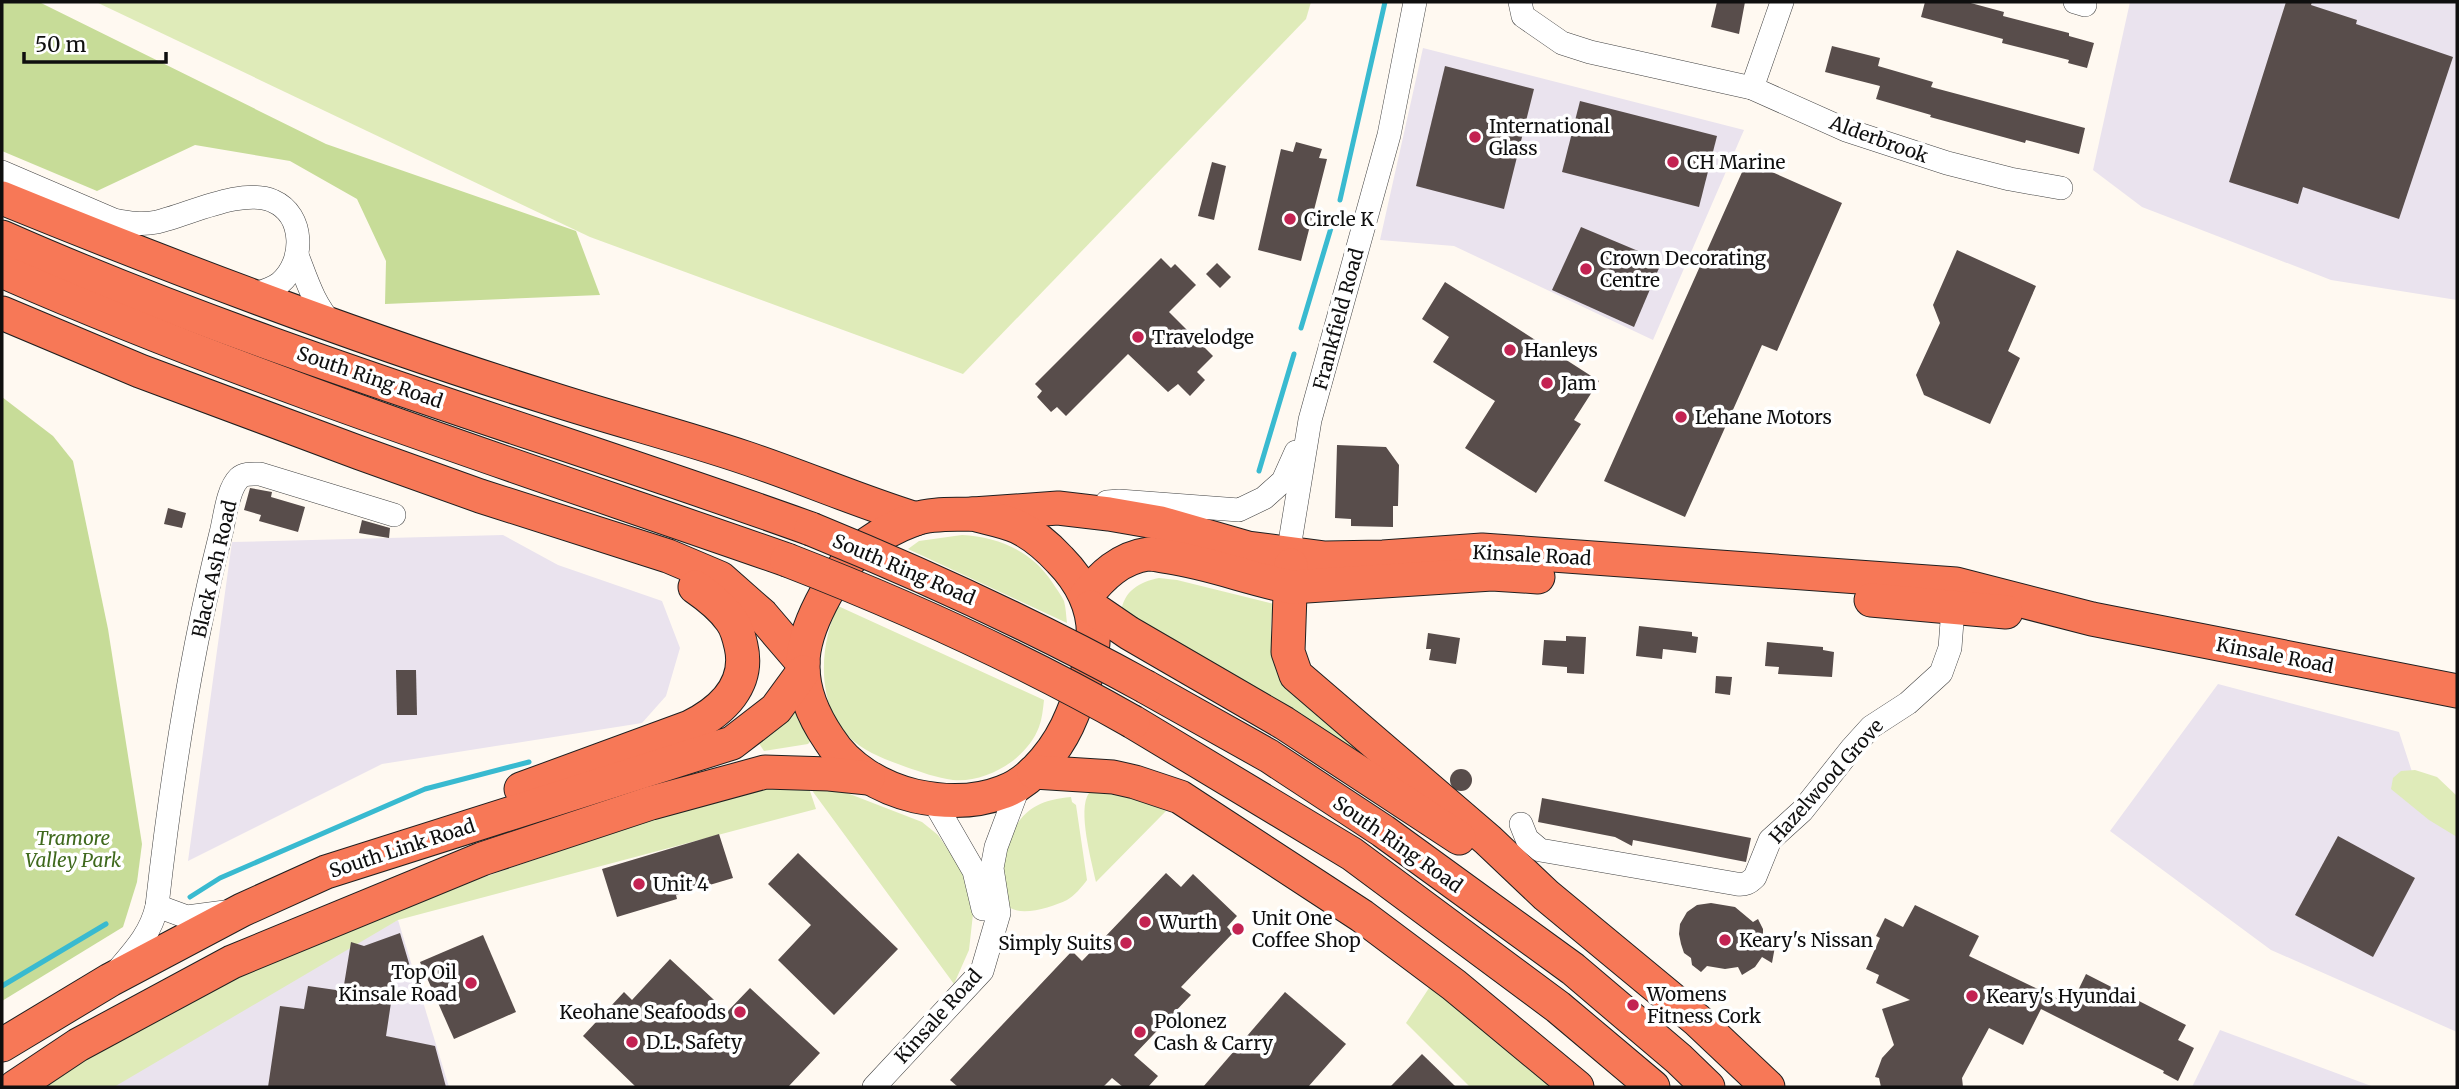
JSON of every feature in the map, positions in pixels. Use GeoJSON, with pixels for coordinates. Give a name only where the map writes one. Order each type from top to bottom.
{"type":"FeatureCollection","features":[{"type":"Feature","properties":{"kind":"highway"},"geometry":{"type":"LineString","coordinates":[[2,198],[146,257],[333,325],[547,398],[747,458],[871,505],[916,519]]}},
{"type":"Feature","properties":{"kind":"highway","name":"South Ring Road"},"geometry":{"type":"LineString","coordinates":[[2,237],[66,266],[221,326],[811,529],[994,608],[1072,646],[1269,757],[1383,831],[1573,969],[1708,1087]]}},
{"type":"Feature","properties":{"kind":"highway","name":"South Ring Road"},"geometry":{"type":"LineString","coordinates":[[2,271],[206,354],[787,559],[866,590],[1061,681],[1352,854],[1558,1007],[1653,1087]]}},
{"type":"Feature","properties":{"kind":"highway"},"geometry":{"type":"LineString","coordinates":[[2,313],[139,371],[480,496],[668,556],[720,578],[762,615],[803,668]]}},
{"type":"Feature","properties":{"kind":"highway"},"geometry":{"type":"LineString","coordinates":[[326,872],[455,815],[690,727],[721,708],[740,681],[743,655],[732,621],[687,581],[624,551],[480,496]]}},
{"type":"Feature","properties":{"kind":"highway","name":"Kinsale Road"},"geometry":{"type":"LineString","coordinates":[[916,519],[937,515],[1058,508],[1161,523],[1248,548],[1291,571]]}},
{"type":"Feature","properties":{"kind":"highway"},"geometry":{"type":"LineString","coordinates":[[973,514],[1017,527],[1046,545],[1071,572],[1089,602],[1129,633],[1284,723],[1546,895]]}},
{"type":"Feature","properties":{"kind":"highway"},"geometry":{"type":"LineString","coordinates":[[916,519],[873,540],[858,551],[842,569],[807,636],[803,668],[815,719],[835,749],[868,778],[897,792],[933,800],[971,800],[1004,792],[1027,777],[1066,728],[1087,678],[1092,653],[1089,602]]}},
{"type":"Feature","properties":{"kind":"highway","name":"Kinsale Road"},"geometry":{"type":"LineString","coordinates":[[1089,602],[1106,573],[1128,560],[1150,554],[1187,560],[1265,582],[1325,558],[1482,550],[1954,597],[2092,619],[2457,691]]}},
{"type":"Feature","properties":{"kind":"highway"},"geometry":{"type":"LineString","coordinates":[[1291,571],[1288,652],[1296,675],[1488,840],[1546,895],[1697,1020],[1768,1087]]}},
{"type":"Feature","properties":{"kind":"highway","name":"South Link Road"},"geometry":{"type":"LineString","coordinates":[[2,1045],[110,980],[242,910],[326,872],[732,743],[776,709],[803,668]]}},
{"type":"Feature","properties":{"kind":"highway","name":"South Link Road"},"geometry":{"type":"LineString","coordinates":[[15,1087],[78,1045],[232,962],[482,859],[651,803],[765,772],[868,778]]}},
{"type":"Feature","properties":{"kind":"highway"},"geometry":{"type":"LineString","coordinates":[[1027,777],[1113,777],[1180,797],[1258,846],[1372,924],[1454,985],[1577,1087]]}},
{"type":"Feature","properties":{"kind":"street","name":"Frankfield Road"},"geometry":{"type":"LineString","coordinates":[[1291,571],[1291,536],[1310,420],[1389,135],[1415,2]]}},
{"type":"Feature","properties":{"kind":"street","name":"Alderbrook"},"geometry":{"type":"LineString","coordinates":[[1520,2],[1523,16],[1562,43],[1590,52],[1752,88],[1846,130],[1947,163],[2006,190],[2061,188]]}},
{"type":"Feature","properties":{"kind":"street"},"geometry":{"type":"LineString","coordinates":[[1752,88],[1782,2]]}},
{"type":"Feature","properties":{"kind":"street"},"geometry":{"type":"LineString","coordinates":[[2,172],[114,220],[130,223],[157,222],[235,199],[272,200],[296,225],[297,255],[291,270],[281,282],[268,291],[250,295]]}},
{"type":"Feature","properties":{"kind":"street"},"geometry":{"type":"LineString","coordinates":[[297,255],[313,298],[333,325]]}},
{"type":"Feature","properties":{"kind":"street"},"geometry":{"type":"LineString","coordinates":[[1058,508],[1119,500],[1239,510],[1264,498],[1283,481],[1310,420]]}},
{"type":"Feature","properties":{"kind":"street","name":"Black Ash Road"},"geometry":{"type":"LineString","coordinates":[[157,906],[170,789],[211,573],[232,491],[240,478],[247,474],[260,474],[394,515]]}},
{"type":"Feature","properties":{"kind":"street","name":"Hazelwood Grove"},"geometry":{"type":"LineString","coordinates":[[1521,824],[1527,839],[1540,850],[1745,885],[1755,877],[1770,840],[1802,811],[1871,727],[1908,703],[1941,673],[1950,648],[1954,597]]}},
{"type":"Feature","properties":{"kind":"street","name":"Kinsale Road"},"geometry":{"type":"LineString","coordinates":[[874,1087],[982,971],[999,913],[992,868],[996,847],[1027,777]]}},
{"type":"Feature","properties":{"kind":"street","name":"Kinsale Road"},"geometry":{"type":"LineString","coordinates":[[933,800],[974,871],[990,939]]}},
{"type":"Feature","properties":{"kind":"street"},"geometry":{"type":"LineString","coordinates":[[110,980],[148,932],[157,906],[187,917],[242,910]]}},
{"type":"Feature","properties":{"kind":"shaded area"},"geometry":{"type":"Polygon","coordinates":[[[2130,2],[2457,2],[2457,300],[2331,280],[2142,207],[2093,170],[2130,2]]]}},
{"type":"Feature","properties":{"kind":"shaded area"},"geometry":{"type":"Polygon","coordinates":[[[1423,48],[1744,130],[1653,340],[1454,246],[1380,240],[1423,48]]]}},
{"type":"Feature","properties":{"kind":"shaded area"},"geometry":{"type":"Polygon","coordinates":[[[503,535],[558,565],[662,601],[680,648],[666,696],[642,723],[382,764],[188,861],[232,542],[503,535]]]}},
{"type":"Feature","properties":{"kind":"shaded area"},"geometry":{"type":"Polygon","coordinates":[[[2218,684],[2399,732],[2418,790],[2457,817],[2457,1032],[2271,950],[2110,831],[2218,684]]]}},
{"type":"Feature","properties":{"kind":"shaded area"},"geometry":{"type":"Polygon","coordinates":[[[398,920],[449,1087],[73,1087],[398,920]]]}},
{"type":"Feature","properties":{"kind":"shaded area"},"geometry":{"type":"Polygon","coordinates":[[[2220,1030],[2374,1087],[2192,1087],[2220,1030]]]}},
{"type":"Feature","properties":{"kind":"green space"},"geometry":{"type":"Polygon","coordinates":[[[2,2],[39,2],[326,144],[576,231],[600,295],[385,304],[386,261],[357,199],[290,161],[195,145],[97,191],[2,151],[2,2]]]}},
{"type":"Feature","properties":{"kind":"green space"},"geometry":{"type":"Polygon","coordinates":[[[96,2],[1311,2],[1306,19],[963,374],[590,237],[96,2]]]}},
{"type":"Feature","properties":{"kind":"green space","name":"Tramore Valley Park"},"geometry":{"type":"Polygon","coordinates":[[[2,397],[53,436],[73,461],[108,629],[142,844],[137,882],[123,927],[2,1001],[2,397]]]}},
{"type":"Feature","properties":{"kind":"green space"},"geometry":{"type":"Polygon","coordinates":[[[962,535],[1001,543],[1035,562],[1063,599],[1067,623],[908,549],[919,541],[962,535]]]}},
{"type":"Feature","properties":{"kind":"green space"},"geometry":{"type":"Polygon","coordinates":[[[1159,578],[1274,604],[1271,634],[1276,663],[1391,777],[1121,612],[1129,593],[1145,582],[1159,578]]]}},
{"type":"Feature","properties":{"kind":"green space"},"geometry":{"type":"Polygon","coordinates":[[[838,606],[1044,700],[1040,724],[1033,739],[1004,767],[966,780],[923,773],[862,747],[849,737],[838,723],[826,691],[824,656],[838,606]]]}},
{"type":"Feature","properties":{"kind":"green space"},"geometry":{"type":"Polygon","coordinates":[[[793,706],[812,739],[808,744],[764,751],[758,742],[793,706]]]}},
{"type":"Feature","properties":{"kind":"green space"},"geometry":{"type":"Polygon","coordinates":[[[2415,770],[2437,777],[2457,796],[2457,837],[2429,820],[2391,789],[2393,778],[2401,771],[2415,770]]]}},
{"type":"Feature","properties":{"kind":"green space"},"geometry":{"type":"Polygon","coordinates":[[[806,782],[829,786],[922,822],[938,835],[958,864],[970,888],[973,914],[969,950],[954,984],[808,785],[816,809],[398,920],[114,1087],[41,1087],[88,1054],[213,987],[408,903],[695,805],[735,793],[806,782]]]}},
{"type":"Feature","properties":{"kind":"green space"},"geometry":{"type":"Polygon","coordinates":[[[1089,793],[1118,794],[1166,811],[1096,882],[1084,811],[1089,793]]]}},
{"type":"Feature","properties":{"kind":"green space"},"geometry":{"type":"Polygon","coordinates":[[[1071,797],[1076,805],[1087,880],[1070,898],[1053,905],[1029,911],[1009,907],[1000,866],[1016,826],[1022,817],[1037,805],[1071,797]]]}},
{"type":"Feature","properties":{"kind":"green space"},"geometry":{"type":"Polygon","coordinates":[[[1431,985],[1551,1087],[1470,1087],[1406,1023],[1431,985]]]}},
{"type":"Feature","properties":{"kind":"building"},"geometry":{"type":"Polygon","coordinates":[[[1717,2],[1745,2],[1739,34],[1711,27],[1717,2]]]}},
{"type":"Feature","properties":{"kind":"building"},"geometry":{"type":"Polygon","coordinates":[[[1925,2],[1967,2],[2004,12],[2003,16],[2069,33],[2069,36],[2094,43],[2087,68],[2068,63],[2069,60],[2002,43],[2003,39],[1921,17],[1925,2]]]}},
{"type":"Feature","properties":{"kind":"building"},"geometry":{"type":"Polygon","coordinates":[[[2286,2],[2312,2],[2311,5],[2357,20],[2356,24],[2453,57],[2399,219],[2303,187],[2298,204],[2229,182],[2286,2]]]}},
{"type":"Feature","properties":{"kind":"building"},"geometry":{"type":"Polygon","coordinates":[[[1832,46],[1880,58],[1878,66],[1933,82],[1931,87],[2085,128],[2079,154],[2026,140],[2025,143],[1876,99],[1880,86],[1825,72],[1832,46]]]}},
{"type":"Feature","properties":{"kind":"building","name":"International Glass"},"geometry":{"type":"Polygon","coordinates":[[[1445,66],[1534,89],[1504,209],[1416,186],[1445,66]]]}},
{"type":"Feature","properties":{"kind":"building"},"geometry":{"type":"Polygon","coordinates":[[[1580,101],[1717,136],[1699,207],[1562,172],[1580,101]]]}},
{"type":"Feature","properties":{"kind":"building"},"geometry":{"type":"Polygon","coordinates":[[[1296,142],[1322,149],[1319,158],[1327,159],[1301,261],[1258,250],[1281,149],[1293,152],[1296,142]]]}},
{"type":"Feature","properties":{"kind":"building"},"geometry":{"type":"Polygon","coordinates":[[[1747,161],[1842,203],[1777,351],[1762,345],[1685,517],[1604,481],[1747,161]]]}},
{"type":"Feature","properties":{"kind":"building"},"geometry":{"type":"Polygon","coordinates":[[[1212,162],[1226,166],[1214,220],[1198,216],[1212,162]]]}},
{"type":"Feature","properties":{"kind":"building"},"geometry":{"type":"Polygon","coordinates":[[[1581,227],[1662,261],[1634,327],[1552,290],[1581,227]]]}},
{"type":"Feature","properties":{"kind":"building"},"geometry":{"type":"Polygon","coordinates":[[[1957,250],[2036,286],[2008,351],[2020,358],[1990,424],[1924,395],[1916,375],[1940,323],[1933,305],[1957,250]]]}},
{"type":"Feature","properties":{"kind":"building","name":"Travelodge"},"geometry":{"type":"Polygon","coordinates":[[[1161,258],[1171,268],[1175,264],[1196,285],[1169,312],[1213,356],[1197,372],[1205,380],[1190,396],[1178,384],[1168,392],[1128,354],[1066,416],[1057,407],[1051,412],[1037,397],[1042,391],[1035,384],[1161,258]]]}},
{"type":"Feature","properties":{"kind":"building"},"geometry":{"type":"Polygon","coordinates":[[[1217,263],[1231,277],[1220,288],[1206,274],[1217,263]]]}},
{"type":"Feature","properties":{"kind":"building"},"geometry":{"type":"Polygon","coordinates":[[[1445,282],[1599,381],[1574,420],[1581,424],[1536,493],[1465,448],[1495,401],[1433,362],[1449,337],[1422,319],[1445,282]]]}},
{"type":"Feature","properties":{"kind":"building"},"geometry":{"type":"Polygon","coordinates":[[[1337,445],[1386,447],[1399,465],[1398,506],[1393,506],[1393,527],[1351,526],[1351,519],[1335,518],[1337,445]]]}},
{"type":"Feature","properties":{"kind":"building"},"geometry":{"type":"Polygon","coordinates":[[[250,488],[272,492],[271,497],[305,507],[298,532],[259,521],[261,515],[244,510],[250,488]]]}},
{"type":"Feature","properties":{"kind":"building"},"geometry":{"type":"Polygon","coordinates":[[[168,508],[186,513],[182,528],[164,524],[168,508]]]}},
{"type":"Feature","properties":{"kind":"building"},"geometry":{"type":"Polygon","coordinates":[[[362,520],[390,528],[389,538],[359,533],[362,520]]]}},
{"type":"Feature","properties":{"kind":"building"},"geometry":{"type":"Polygon","coordinates":[[[1639,626],[1692,632],[1692,636],[1698,637],[1696,653],[1663,649],[1662,659],[1636,656],[1639,626]]]}},
{"type":"Feature","properties":{"kind":"building"},"geometry":{"type":"Polygon","coordinates":[[[1428,633],[1460,638],[1456,664],[1429,660],[1431,649],[1426,649],[1428,633]]]}},
{"type":"Feature","properties":{"kind":"building"},"geometry":{"type":"Polygon","coordinates":[[[1566,636],[1586,637],[1584,674],[1567,673],[1567,667],[1542,665],[1544,640],[1566,641],[1566,636]]]}},
{"type":"Feature","properties":{"kind":"building"},"geometry":{"type":"Polygon","coordinates":[[[1767,642],[1823,647],[1823,650],[1834,652],[1832,677],[1778,674],[1779,667],[1765,666],[1767,642]]]}},
{"type":"Feature","properties":{"kind":"building"},"geometry":{"type":"Polygon","coordinates":[[[396,670],[416,670],[417,715],[397,715],[396,670]]]}},
{"type":"Feature","properties":{"kind":"building"},"geometry":{"type":"Polygon","coordinates":[[[1716,676],[1732,677],[1730,695],[1715,693],[1716,676]]]}},
{"type":"Feature","properties":{"kind":"building"},"geometry":{"type":"Polygon","coordinates":[[[1461,769],[1469,772],[1472,780],[1469,788],[1461,791],[1453,788],[1450,780],[1453,772],[1461,769]]]}},
{"type":"Feature","properties":{"kind":"building"},"geometry":{"type":"Polygon","coordinates":[[[1542,798],[1751,838],[1746,862],[1633,840],[1632,846],[1615,837],[1538,822],[1542,798]]]}},
{"type":"Feature","properties":{"kind":"building"},"geometry":{"type":"Polygon","coordinates":[[[719,834],[733,878],[617,917],[602,869],[719,834]]]}},
{"type":"Feature","properties":{"kind":"building"},"geometry":{"type":"Polygon","coordinates":[[[2338,836],[2415,878],[2373,957],[2295,915],[2338,836]]]}},
{"type":"Feature","properties":{"kind":"building"},"geometry":{"type":"Polygon","coordinates":[[[798,853],[898,949],[834,1015],[778,960],[811,925],[768,884],[798,853]]]}},
{"type":"Feature","properties":{"kind":"building"},"geometry":{"type":"Polygon","coordinates":[[[1166,873],[1181,887],[1193,874],[1237,916],[1227,927],[1233,933],[1181,987],[1191,995],[1134,1055],[1158,1076],[1148,1087],[1123,1087],[1112,1078],[1103,1087],[958,1087],[950,1080],[1072,951],[1082,961],[1166,873]]]}},
{"type":"Feature","properties":{"kind":"building","name":"Keary's Nissan"},"geometry":{"type":"Polygon","coordinates":[[[1711,903],[1735,907],[1753,922],[1758,919],[1763,929],[1763,938],[1776,941],[1772,963],[1762,957],[1755,967],[1742,975],[1738,967],[1725,969],[1707,966],[1701,972],[1692,965],[1691,958],[1684,953],[1681,944],[1680,924],[1687,912],[1697,905],[1711,903]]]}},
{"type":"Feature","properties":{"kind":"building","name":"Keary's Hyundai"},"geometry":{"type":"Polygon","coordinates":[[[1915,905],[1979,936],[1969,956],[2071,1005],[2086,974],[2186,1025],[2178,1040],[2194,1048],[2178,1081],[2163,1073],[2164,1071],[2041,1009],[2023,1045],[1989,1028],[1962,1078],[1963,1087],[1881,1087],[1879,1078],[1875,1077],[1882,1058],[1894,1045],[1882,1009],[1910,1000],[1876,983],[1879,975],[1866,969],[1880,938],[1876,936],[1885,918],[1903,927],[1915,905]]]}},
{"type":"Feature","properties":{"kind":"building"},"geometry":{"type":"Polygon","coordinates":[[[400,933],[411,970],[395,976],[386,1036],[435,1046],[446,1087],[268,1087],[280,1006],[304,1009],[308,986],[343,991],[351,942],[364,946],[400,933]]]}},
{"type":"Feature","properties":{"kind":"building"},"geometry":{"type":"Polygon","coordinates":[[[483,935],[516,1012],[454,1039],[420,962],[483,935]]]}},
{"type":"Feature","properties":{"kind":"building"},"geometry":{"type":"Polygon","coordinates":[[[670,959],[727,1012],[750,988],[820,1053],[788,1087],[636,1087],[583,1036],[624,992],[632,1000],[670,959]]]}},
{"type":"Feature","properties":{"kind":"building"},"geometry":{"type":"Polygon","coordinates":[[[1285,992],[1346,1044],[1308,1087],[1203,1087],[1285,992]]]}},
{"type":"Feature","properties":{"kind":"building"},"geometry":{"type":"Polygon","coordinates":[[[1422,1054],[1456,1087],[1390,1087],[1422,1054]]]}},
{"type":"Feature","properties":{"kind":"waterway"},"geometry":{"type":"LineString","coordinates":[[1340,200],[1385,2]]}},
{"type":"Feature","properties":{"kind":"waterway"},"geometry":{"type":"LineString","coordinates":[[1301,328],[1331,228]]}},
{"type":"Feature","properties":{"kind":"waterway"},"geometry":{"type":"LineString","coordinates":[[1259,471],[1294,354]]}},
{"type":"Feature","properties":{"kind":"waterway"},"geometry":{"type":"LineString","coordinates":[[190,897],[220,878],[425,789],[529,762]]}},
{"type":"Feature","properties":{"kind":"waterway"},"geometry":{"type":"LineString","coordinates":[[2,986],[106,924]]}},
{"type":"Feature","properties":{"kind":"place","name":"International Glass"},"geometry":{"type":"Point","coordinates":[1475,137]}},
{"type":"Feature","properties":{"kind":"place","name":"CH Marine"},"geometry":{"type":"Point","coordinates":[1673,162]}},
{"type":"Feature","properties":{"kind":"place","name":"Circle K"},"geometry":{"type":"Point","coordinates":[1290,219]}},
{"type":"Feature","properties":{"kind":"place","name":"Crown Decorating Centre"},"geometry":{"type":"Point","coordinates":[1586,269]}},
{"type":"Feature","properties":{"kind":"place","name":"Travelodge"},"geometry":{"type":"Point","coordinates":[1138,337]}},
{"type":"Feature","properties":{"kind":"place","name":"Hanleys"},"geometry":{"type":"Point","coordinates":[1510,350]}},
{"type":"Feature","properties":{"kind":"place","name":"Jam"},"geometry":{"type":"Point","coordinates":[1547,383]}},
{"type":"Feature","properties":{"kind":"place","name":"Lehane Motors"},"geometry":{"type":"Point","coordinates":[1681,417]}},
{"type":"Feature","properties":{"kind":"place","name":"Unit 4"},"geometry":{"type":"Point","coordinates":[639,884]}},
{"type":"Feature","properties":{"kind":"place","name":"Wurth"},"geometry":{"type":"Point","coordinates":[1145,922]}},
{"type":"Feature","properties":{"kind":"place","name":"Unit One Coffee Shop"},"geometry":{"type":"Point","coordinates":[1238,929]}},
{"type":"Feature","properties":{"kind":"place","name":"Keary's Nissan"},"geometry":{"type":"Point","coordinates":[1725,940]}},
{"type":"Feature","properties":{"kind":"place","name":"Simply Suits"},"geometry":{"type":"Point","coordinates":[1126,943]}},
{"type":"Feature","properties":{"kind":"place","name":"Top Oil Kinsale Road"},"geometry":{"type":"Point","coordinates":[471,983]}},
{"type":"Feature","properties":{"kind":"place","name":"Keary's Hyundai"},"geometry":{"type":"Point","coordinates":[1972,996]}},
{"type":"Feature","properties":{"kind":"place","name":"Womens Fitness Cork"},"geometry":{"type":"Point","coordinates":[1633,1005]}},
{"type":"Feature","properties":{"kind":"place","name":"Keohane Seafoods"},"geometry":{"type":"Point","coordinates":[740,1012]}},
{"type":"Feature","properties":{"kind":"place","name":"Polonez Cash & Carry"},"geometry":{"type":"Point","coordinates":[1140,1032]}},
{"type":"Feature","properties":{"kind":"place","name":"D.L. Safety"},"geometry":{"type":"Point","coordinates":[632,1042]}}]}
